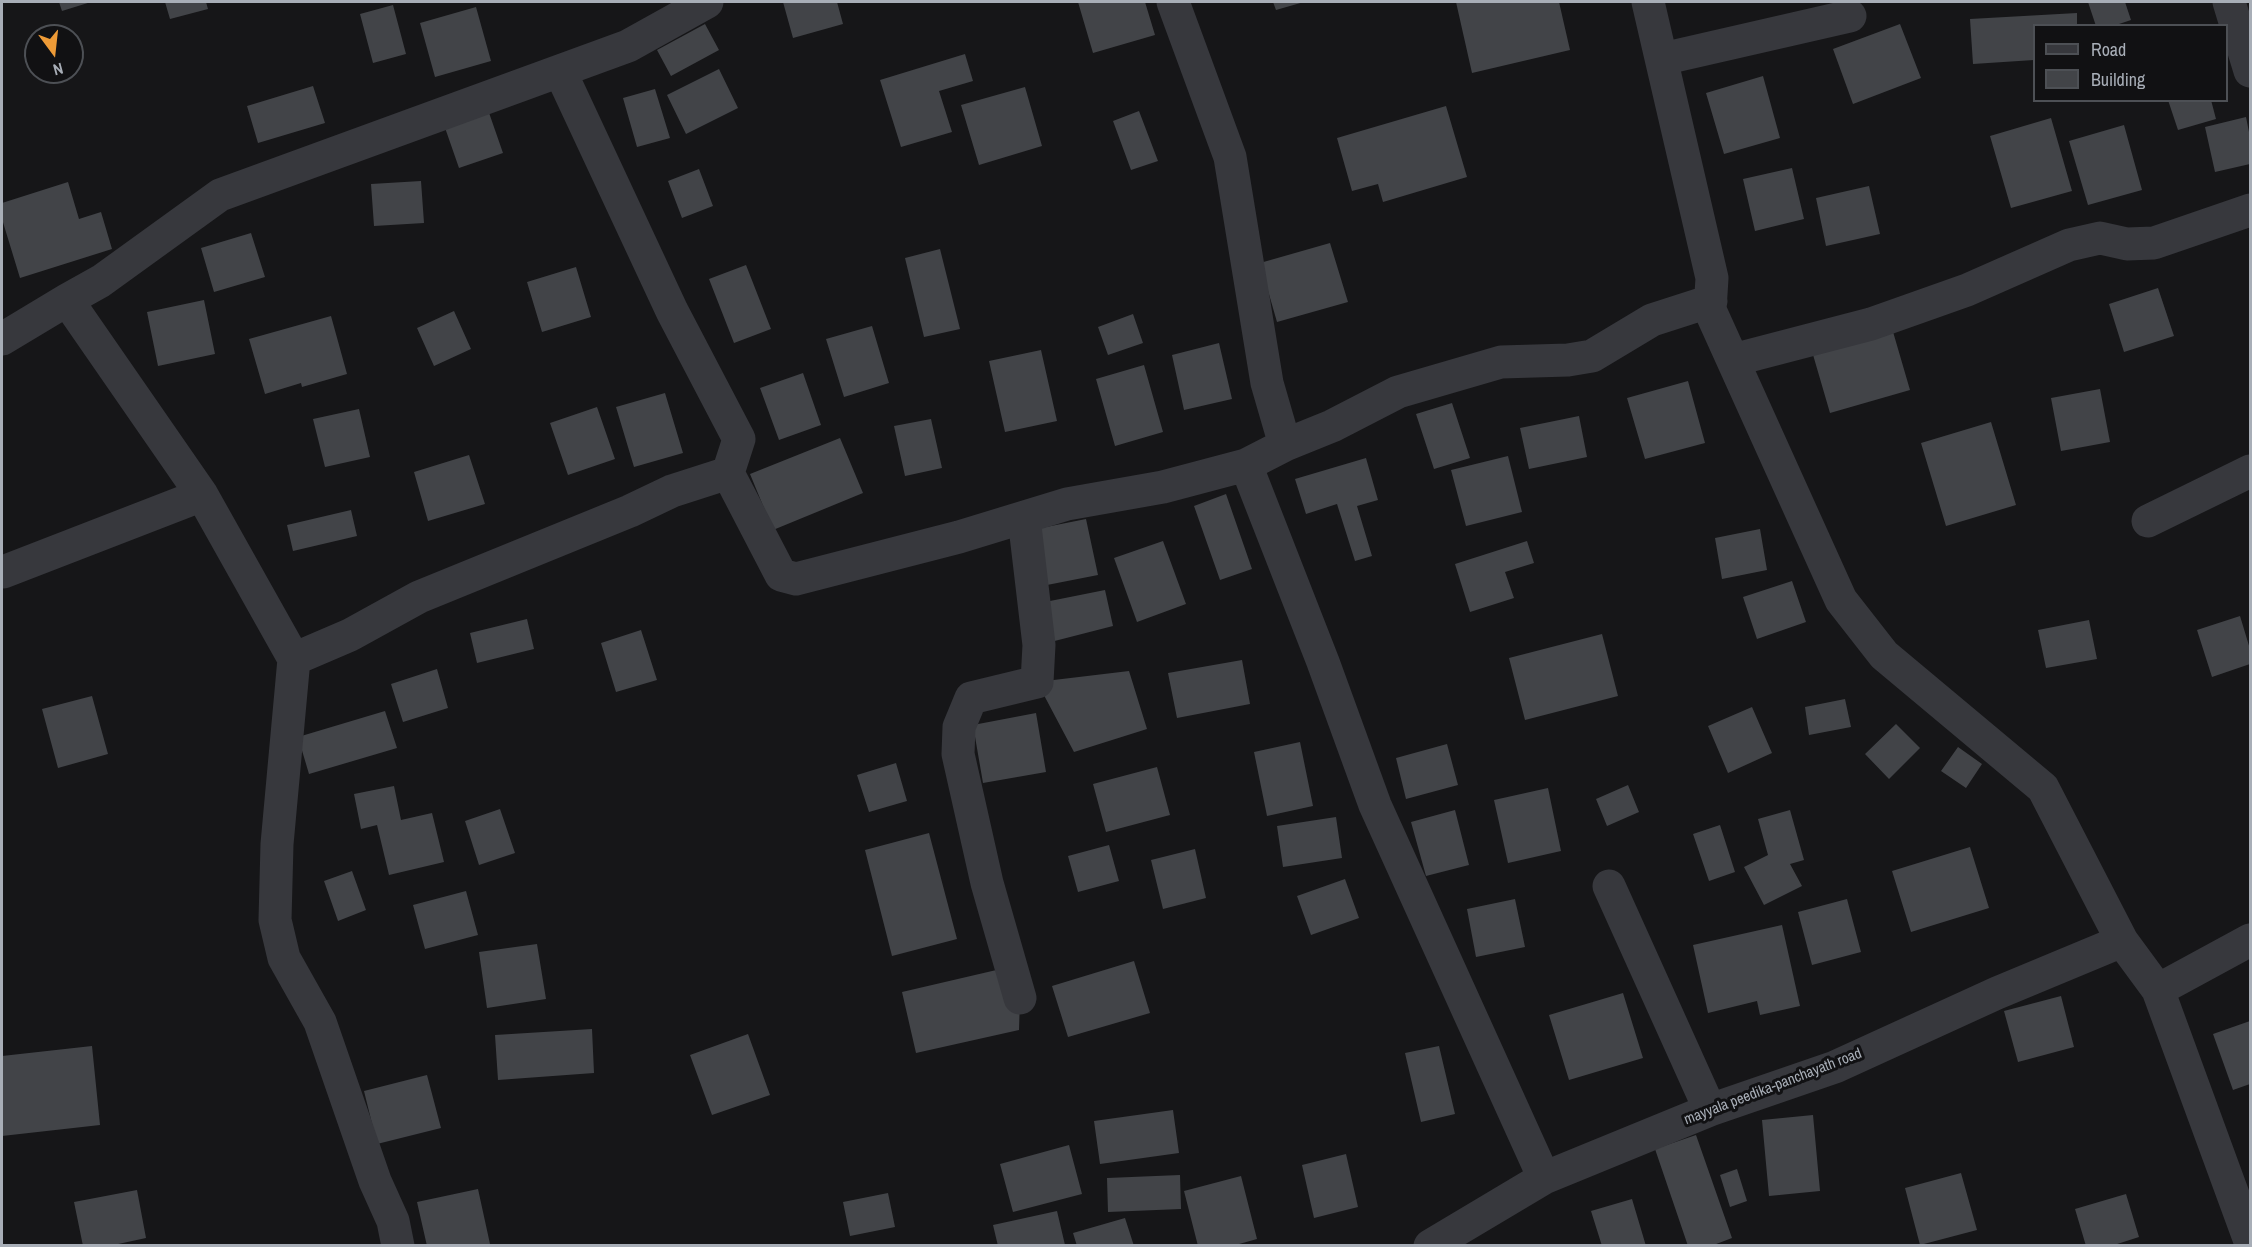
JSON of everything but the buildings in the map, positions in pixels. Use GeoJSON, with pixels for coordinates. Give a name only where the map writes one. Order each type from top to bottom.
{"type":"FeatureCollection","features":[{"type":"Feature","properties":{"kind":"street"},"geometry":{"type":"LineString","coordinates":[[2,339],[102,281],[220,195],[628,46],[707,2]]}},
{"type":"Feature","properties":{"kind":"street"},"geometry":{"type":"LineString","coordinates":[[1173,2],[1230,156],[1267,383],[1285,445]]}},
{"type":"Feature","properties":{"kind":"street"},"geometry":{"type":"LineString","coordinates":[[1648,2],[1712,279],[1710,310],[1841,600],[1884,655],[2043,788],[2122,942],[2158,990],[2250,1241]]}},
{"type":"Feature","properties":{"kind":"street"},"geometry":{"type":"LineString","coordinates":[[2229,2],[2240,53]]}},
{"type":"Feature","properties":{"kind":"street"},"geometry":{"type":"LineString","coordinates":[[1662,59],[1850,16]]}},
{"type":"Feature","properties":{"kind":"street"},"geometry":{"type":"LineString","coordinates":[[560,71],[672,310],[739,439],[728,473],[781,574],[796,579],[1024,518],[1067,504],[1163,487],[1246,465],[1285,445],[1332,426],[1398,392],[1501,362],[1568,360],[1592,356],[1652,320],[1711,301]]}},
{"type":"Feature","properties":{"kind":"street"},"geometry":{"type":"LineString","coordinates":[[1733,360],[1871,324],[1967,290],[2069,245],[2100,238],[2127,244],[2154,243],[2250,210]]}},
{"type":"Feature","properties":{"kind":"street"},"geometry":{"type":"LineString","coordinates":[[67,300],[202,495],[294,659],[277,844],[275,920],[284,958],[320,1022],[375,1181],[393,1221],[398,1245]]}},
{"type":"Feature","properties":{"kind":"street"},"geometry":{"type":"LineString","coordinates":[[1246,465],[1323,662],[1375,805],[1544,1178]]}},
{"type":"Feature","properties":{"kind":"street"},"geometry":{"type":"LineString","coordinates":[[2148,521],[2250,471]]}},
{"type":"Feature","properties":{"kind":"street"},"geometry":{"type":"LineString","coordinates":[[294,659],[350,635],[419,597],[672,491],[728,473]]}},
{"type":"Feature","properties":{"kind":"street"},"geometry":{"type":"LineString","coordinates":[[3,572],[202,495]]}},
{"type":"Feature","properties":{"kind":"street"},"geometry":{"type":"LineString","coordinates":[[1020,998],[987,883],[958,754],[959,727],[971,698],[1037,682],[1039,645],[1024,518]]}},
{"type":"Feature","properties":{"kind":"street"},"geometry":{"type":"LineString","coordinates":[[1609,886],[1710,1110]]}},
{"type":"Feature","properties":{"kind":"street"},"geometry":{"type":"LineString","coordinates":[[2158,990],[2250,940]]}},
{"type":"Feature","properties":{"kind":"street","name":"mayyala peedika-panchayath road"},"geometry":{"type":"LineString","coordinates":[[1430,1245],[1544,1178],[1710,1110],[1835,1067],[1997,993],[2122,942]]}}]}
